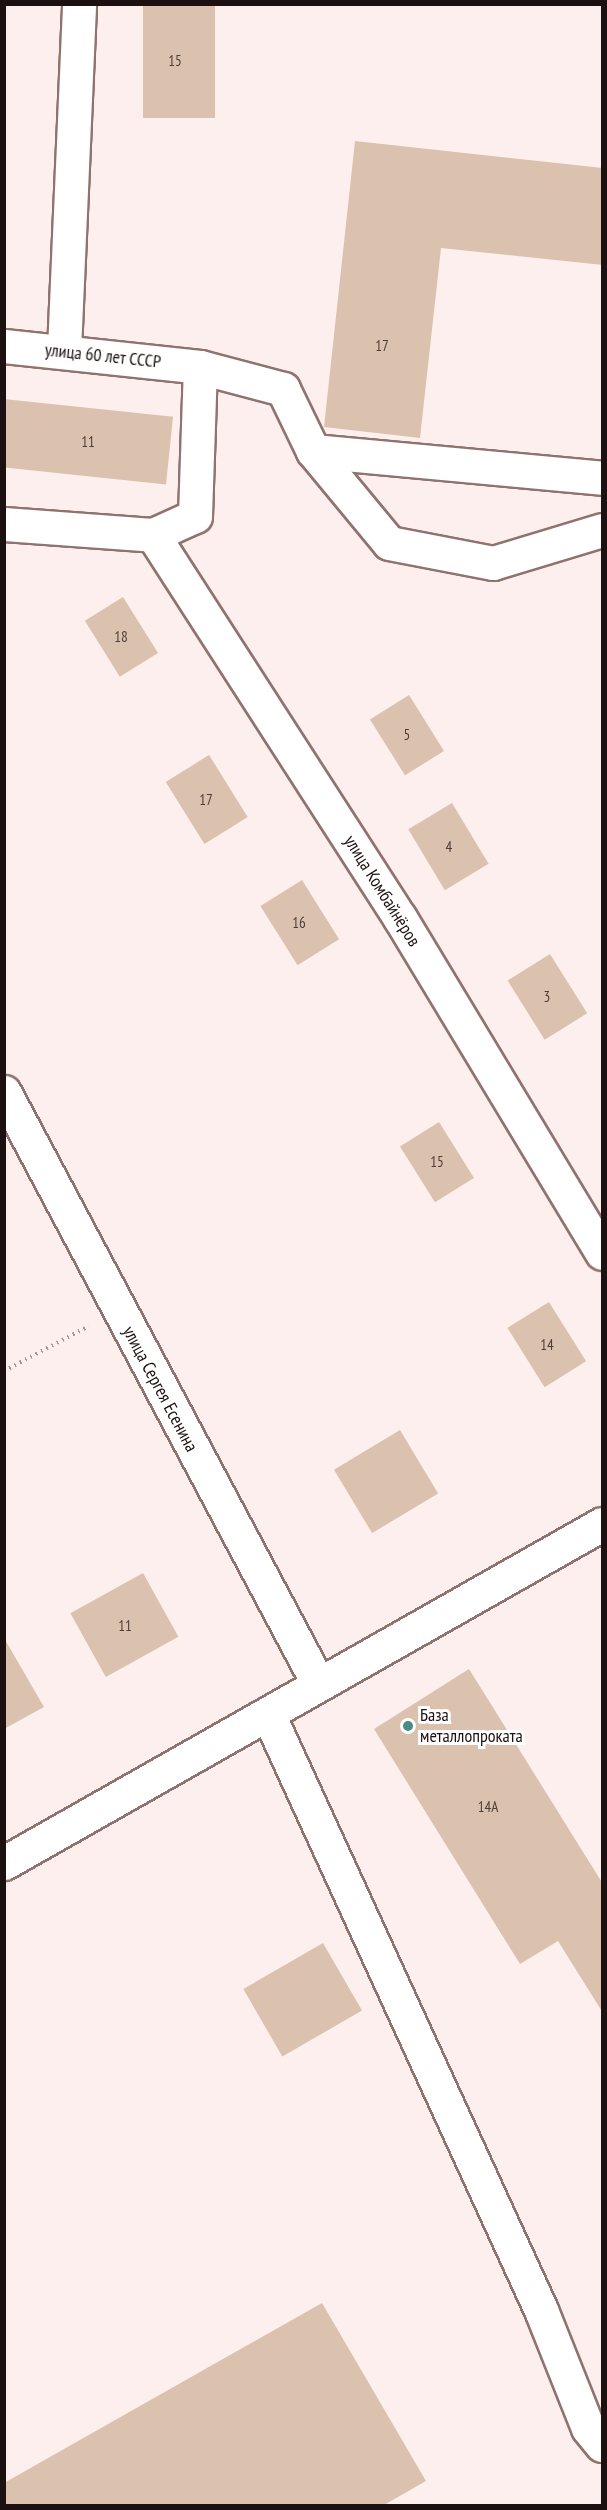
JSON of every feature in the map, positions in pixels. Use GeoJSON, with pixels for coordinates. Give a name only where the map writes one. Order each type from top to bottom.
{"type":"FeatureCollection","features":[{"type":"Feature","properties":{"kind":"street"},"geometry":{"type":"LineString","coordinates":[[63,350],[79,4]]}},
{"type":"Feature","properties":{"kind":"street","name":"улица 60 лет СССР"},"geometry":{"type":"LineString","coordinates":[[4,346],[63,350],[200,367],[283,389],[313,451],[389,543],[492,563],[603,530]]}},
{"type":"Feature","properties":{"kind":"street"},"geometry":{"type":"LineString","coordinates":[[4,524],[153,535],[195,516],[200,367]]}},
{"type":"Feature","properties":{"kind":"street"},"geometry":{"type":"LineString","coordinates":[[313,451],[603,478]]}},
{"type":"Feature","properties":{"kind":"street","name":"улица Комбайнёров"},"geometry":{"type":"LineString","coordinates":[[153,535],[400,918],[603,1252]]}},
{"type":"Feature","properties":{"kind":"street","name":"улица Сергея Есенина"},"geometry":{"type":"LineString","coordinates":[[4,1092],[319,1685]]}},
{"type":"Feature","properties":{"kind":"street"},"geometry":{"type":"LineString","coordinates":[[4,1863],[601,1528]]}},
{"type":"Feature","properties":{"kind":"street"},"geometry":{"type":"LineString","coordinates":[[268,1714],[541,2310],[588,2428],[603,2445]]}},
{"type":"Feature","properties":{"kind":"path"},"geometry":{"type":"LineString","coordinates":[[4,1371],[118,1310]]}},
{"type":"Feature","properties":{"kind":"building"},"geometry":{"type":"Polygon","coordinates":[[[143,4],[215,4],[215,118],[143,118],[143,4]]]}},
{"type":"Feature","properties":{"kind":"building"},"geometry":{"type":"Polygon","coordinates":[[[355,141],[603,168],[603,265],[441,248],[420,438],[324,427],[355,141]]]}},
{"type":"Feature","properties":{"kind":"building"},"geometry":{"type":"Polygon","coordinates":[[[4,399],[173,417],[166,484],[4,467],[4,399]]]}},
{"type":"Feature","properties":{"kind":"building"},"geometry":{"type":"Polygon","coordinates":[[[123,597],[158,653],[120,677],[85,621],[123,597]]]}},
{"type":"Feature","properties":{"kind":"building"},"geometry":{"type":"Polygon","coordinates":[[[409,695],[444,751],[405,775],[370,719],[409,695]]]}},
{"type":"Feature","properties":{"kind":"building"},"geometry":{"type":"Polygon","coordinates":[[[209,755],[248,817],[204,844],[166,782],[209,755]]]}},
{"type":"Feature","properties":{"kind":"building"},"geometry":{"type":"Polygon","coordinates":[[[452,803],[489,864],[445,890],[408,829],[452,803]]]}},
{"type":"Feature","properties":{"kind":"building"},"geometry":{"type":"Polygon","coordinates":[[[302,880],[339,939],[298,965],[260,906],[302,880]]]}},
{"type":"Feature","properties":{"kind":"building"},"geometry":{"type":"Polygon","coordinates":[[[550,954],[587,1013],[545,1040],[508,980],[550,954]]]}},
{"type":"Feature","properties":{"kind":"building"},"geometry":{"type":"Polygon","coordinates":[[[439,1122],[474,1178],[435,1202],[400,1146],[439,1122]]]}},
{"type":"Feature","properties":{"kind":"building"},"geometry":{"type":"Polygon","coordinates":[[[549,1302],[586,1361],[545,1387],[507,1328],[549,1302]]]}},
{"type":"Feature","properties":{"kind":"building"},"geometry":{"type":"Polygon","coordinates":[[[400,1430],[438,1493],[372,1533],[334,1470],[400,1430]]]}},
{"type":"Feature","properties":{"kind":"building"},"geometry":{"type":"Polygon","coordinates":[[[143,1573],[178,1637],[106,1677],[70,1613],[143,1573]]]}},
{"type":"Feature","properties":{"kind":"building"},"geometry":{"type":"Polygon","coordinates":[[[4,1638],[44,1707],[4,1729],[4,1638]]]}},
{"type":"Feature","properties":{"kind":"building"},"geometry":{"type":"Polygon","coordinates":[[[469,1669],[603,1884],[603,2013],[558,1941],[520,1964],[374,1729],[469,1669]]]}},
{"type":"Feature","properties":{"kind":"building"},"geometry":{"type":"Polygon","coordinates":[[[323,1943],[362,2011],[282,2057],[243,1989],[323,1943]]]}},
{"type":"Feature","properties":{"kind":"building"},"geometry":{"type":"Polygon","coordinates":[[[322,2303],[426,2481],[384,2505],[4,2505],[4,2483],[322,2303]]]}},
{"type":"Feature","properties":{"kind":"place","name":"База металлопроката"},"geometry":{"type":"Point","coordinates":[408,1726]}}]}
